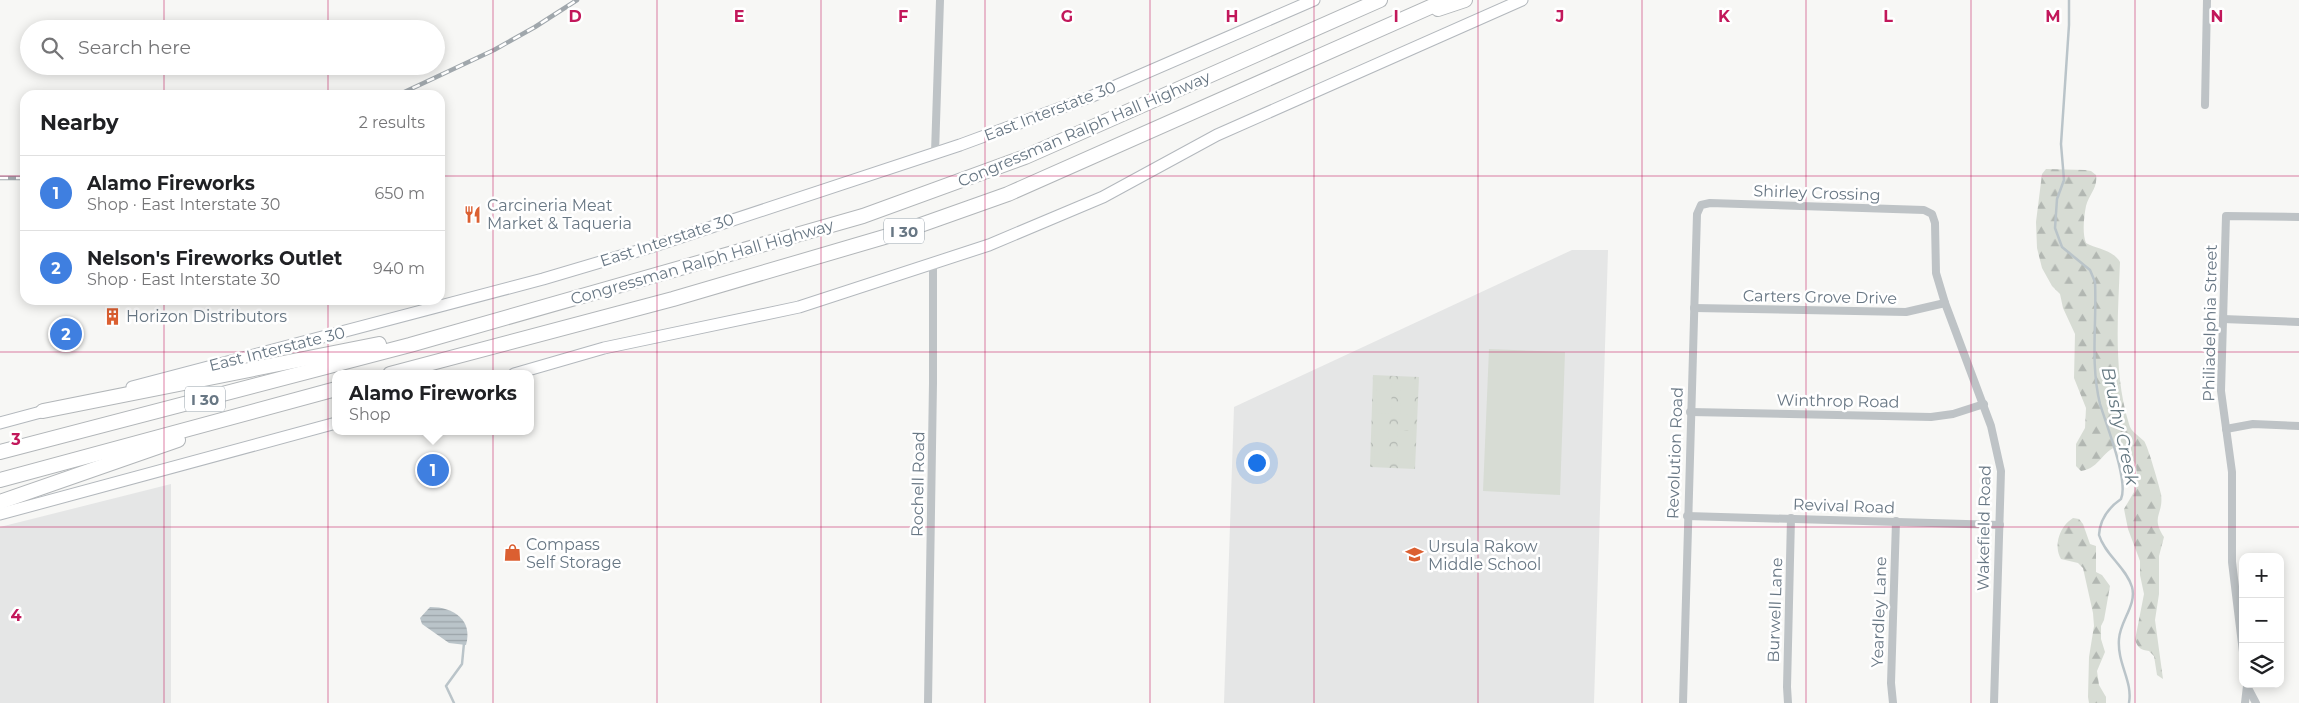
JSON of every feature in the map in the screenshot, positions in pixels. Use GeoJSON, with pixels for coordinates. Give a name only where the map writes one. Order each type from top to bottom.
{"type":"FeatureCollection","features":[{"type":"Feature","properties":{"kind":"highway"},"geometry":{"type":"LineString","coordinates":[[1116,117],[1358,0]]}},
{"type":"Feature","properties":{"kind":"highway","name":"Congressman Ralph Hall Highway"},"geometry":{"type":"LineString","coordinates":[[0,452],[410,345],[864,216],[1025,157],[1380,0]]}},
{"type":"Feature","properties":{"kind":"highway","name":"Congressman Ralph Hall Highway"},"geometry":{"type":"LineString","coordinates":[[405,370],[673,299],[898,233],[1008,194],[1446,0]]}},
{"type":"Feature","properties":{"kind":"highway"},"geometry":{"type":"LineString","coordinates":[[1394,23],[1465,0]]}},
{"type":"Feature","properties":{"kind":"highway"},"geometry":{"type":"LineString","coordinates":[[43,411],[380,344],[410,345]]}},
{"type":"Feature","properties":{"kind":"highway","name":"I 30"},"geometry":{"type":"LineString","coordinates":[[0,480],[332,390]]}},
{"type":"Feature","properties":{"kind":"highway"},"geometry":{"type":"LineString","coordinates":[[0,502],[302,398]]}},
{"type":"Feature","properties":{"kind":"main road","name":"East Interstate 30"},"geometry":{"type":"LineString","coordinates":[[445,305],[543,279],[651,247],[935,153],[1090,98],[1314,0]]}},
{"type":"Feature","properties":{"kind":"main road"},"geometry":{"type":"LineString","coordinates":[[528,370],[604,348],[799,307],[933,264],[1003,239],[1103,197],[1217,136],[1522,0]]}},
{"type":"Feature","properties":{"kind":"main road","name":"East Interstate 30"},"geometry":{"type":"LineString","coordinates":[[0,423],[445,305]]}},
{"type":"Feature","properties":{"kind":"main road"},"geometry":{"type":"LineString","coordinates":[[0,514],[332,423]]}},
{"type":"Feature","properties":{"kind":"street"},"geometry":{"type":"LineString","coordinates":[[935,153],[940,0]]}},
{"type":"Feature","properties":{"kind":"street"},"geometry":{"type":"LineString","coordinates":[[2206,105],[2207,0]]}},
{"type":"Feature","properties":{"kind":"street","name":"Shirley Crossing"},"geometry":{"type":"LineString","coordinates":[[1701,205],[1710,203],[1914,210],[1928,211],[1932,214]]}},
{"type":"Feature","properties":{"kind":"street","name":"Revolution Road"},"geometry":{"type":"LineString","coordinates":[[1683,703],[1697,214],[1701,205]]}},
{"type":"Feature","properties":{"kind":"street","name":"Wakefield Road"},"geometry":{"type":"LineString","coordinates":[[1932,214],[1935,223],[1935,266],[1945,302],[1984,404],[1995,439],[2001,471],[1994,703]]}},
{"type":"Feature","properties":{"kind":"street","name":"Philiadelphia Street"},"geometry":{"type":"LineString","coordinates":[[2242,643],[2232,562],[2232,472],[2221,391],[2226,216],[2299,217]]}},
{"type":"Feature","properties":{"kind":"street","name":"Rochell Road"},"geometry":{"type":"LineString","coordinates":[[928,703],[933,264]]}},
{"type":"Feature","properties":{"kind":"street","name":"Carters Grove Drive"},"geometry":{"type":"LineString","coordinates":[[1694,308],[1906,312],[1945,302]]}},
{"type":"Feature","properties":{"kind":"street"},"geometry":{"type":"LineString","coordinates":[[2223,319],[2299,322]]}},
{"type":"Feature","properties":{"kind":"street","name":"Winthrop Road"},"geometry":{"type":"LineString","coordinates":[[1690,412],[1937,416],[1953,414],[1984,404]]}},
{"type":"Feature","properties":{"kind":"street"},"geometry":{"type":"LineString","coordinates":[[2226,429],[2253,424],[2299,426]]}},
{"type":"Feature","properties":{"kind":"street","name":"Revival Road"},"geometry":{"type":"LineString","coordinates":[[1687,516],[2000,525]]}},
{"type":"Feature","properties":{"kind":"street","name":"Burwell Lane"},"geometry":{"type":"LineString","coordinates":[[1788,703],[1791,518]]}},
{"type":"Feature","properties":{"kind":"street","name":"Yeardley Lane"},"geometry":{"type":"LineString","coordinates":[[1893,703],[1891,684],[1896,521]]}},
{"type":"Feature","properties":{"kind":"street"},"geometry":{"type":"LineString","coordinates":[[2246,688],[2246,703]]}},
{"type":"Feature","properties":{"kind":"street"},"geometry":{"type":"LineString","coordinates":[[2248,688],[2256,703]]}},
{"type":"Feature","properties":{"kind":"shaded area","name":"Ursula Rakow Middle School"},"geometry":{"type":"Polygon","coordinates":[[[1572,250],[1608,250],[1594,703],[1224,703],[1234,407],[1572,250]]]}},
{"type":"Feature","properties":{"kind":"shaded area"},"geometry":{"type":"Polygon","coordinates":[[[171,484],[171,703],[0,703],[0,527],[171,484]]]}},
{"type":"Feature","properties":{"kind":"shaded area"},"geometry":{"type":"Polygon","coordinates":[[[430,607],[447,609],[460,617],[467,629],[466,645],[449,643],[422,624],[420,618],[430,607]]]}},
{"type":"Feature","properties":{"kind":"green space"},"geometry":{"type":"Polygon","coordinates":[[[2046,169],[2085,170],[2091,171],[2096,175],[2096,184],[2085,210],[2084,234],[2086,243],[2109,252],[2120,262],[2118,344],[2124,405],[2130,427],[2146,444],[2161,494],[2158,524],[2164,537],[2159,556],[2159,594],[2155,620],[2163,679],[2157,675],[2154,656],[2149,651],[2140,648],[2135,640],[2144,594],[2140,575],[2140,561],[2128,529],[2124,509],[2134,492],[2137,478],[2136,465],[2125,447],[2118,447],[2107,452],[2094,466],[2088,469],[2081,471],[2076,466],[2076,444],[2085,428],[2086,408],[2074,378],[2075,334],[2063,308],[2060,294],[2052,286],[2042,268],[2037,248],[2036,222],[2042,174],[2046,169]]]}},
{"type":"Feature","properties":{"kind":"green space"},"geometry":{"type":"Polygon","coordinates":[[[1489,349],[1565,352],[1560,495],[1483,491],[1489,349]]]}},
{"type":"Feature","properties":{"kind":"green space"},"geometry":{"type":"Polygon","coordinates":[[[1373,375],[1419,377],[1415,469],[1370,467],[1373,375]]]}},
{"type":"Feature","properties":{"kind":"green space"},"geometry":{"type":"Polygon","coordinates":[[[1377,383],[1392,383],[1391,414],[1376,413],[1377,383]]]}},
{"type":"Feature","properties":{"kind":"green space"},"geometry":{"type":"Polygon","coordinates":[[[1401,384],[1415,384],[1414,415],[1400,414],[1401,384]]]}},
{"type":"Feature","properties":{"kind":"green space"},"geometry":{"type":"Polygon","coordinates":[[[1375,429],[1389,430],[1388,460],[1374,460],[1375,429]]]}},
{"type":"Feature","properties":{"kind":"green space"},"geometry":{"type":"Polygon","coordinates":[[[1398,430],[1413,431],[1412,461],[1397,461],[1398,430]]]}},
{"type":"Feature","properties":{"kind":"green space"},"geometry":{"type":"Polygon","coordinates":[[[2073,518],[2079,519],[2083,524],[2090,544],[2096,546],[2096,572],[2102,575],[2110,586],[2104,620],[2101,626],[2101,639],[2105,652],[2097,671],[2099,685],[2106,697],[2106,703],[2089,703],[2089,657],[2094,626],[2083,568],[2078,563],[2061,559],[2059,554],[2059,536],[2068,521],[2073,518]]]}},
{"type":"Feature","properties":{"kind":"waterway","name":"Brushy Creek"},"geometry":{"type":"LineString","coordinates":[[2069,0],[2061,144],[2064,180],[2057,199],[2055,228],[2062,247],[2090,270],[2095,282],[2095,373],[2097,389],[2119,466],[2123,491],[2121,499],[2112,506],[2103,519],[2099,535],[2106,549],[2125,573],[2132,587],[2132,600],[2119,639],[2120,656],[2129,687],[2129,703]]}},
{"type":"Feature","properties":{"kind":"waterway"},"geometry":{"type":"LineString","coordinates":[[454,703],[446,686],[462,664],[464,643]]}},
{"type":"Feature","properties":{"kind":"railway"},"geometry":{"type":"LineString","coordinates":[[445,73],[494,50],[577,0]]}},
{"type":"Feature","properties":{"kind":"railway"},"geometry":{"type":"LineString","coordinates":[[409,90],[441,75]]}},
{"type":"Feature","properties":{"kind":"railway"},"geometry":{"type":"LineString","coordinates":[[0,178],[20,178]]}},
{"type":"Feature","properties":{"kind":"place","name":"Carcineria Meat Market & Taqueria"},"geometry":{"type":"Point","coordinates":[473,214]}},
{"type":"Feature","properties":{"kind":"place","name":"Horizon Distributors"},"geometry":{"type":"Point","coordinates":[112,316]}},
{"type":"Feature","properties":{"kind":"place","name":"Nelson's Fireworks Outlet"},"geometry":{"type":"Point","coordinates":[66,334]}},
{"type":"Feature","properties":{"kind":"place","name":"Alamo Fireworks"},"geometry":{"type":"Point","coordinates":[433,470]}},
{"type":"Feature","properties":{"kind":"place","name":"Compass Self Storage"},"geometry":{"type":"Point","coordinates":[512,553]}},
{"type":"Feature","properties":{"kind":"place","name":"Ursula Rakow Middle School"},"geometry":{"type":"Point","coordinates":[1414,555]}}]}
